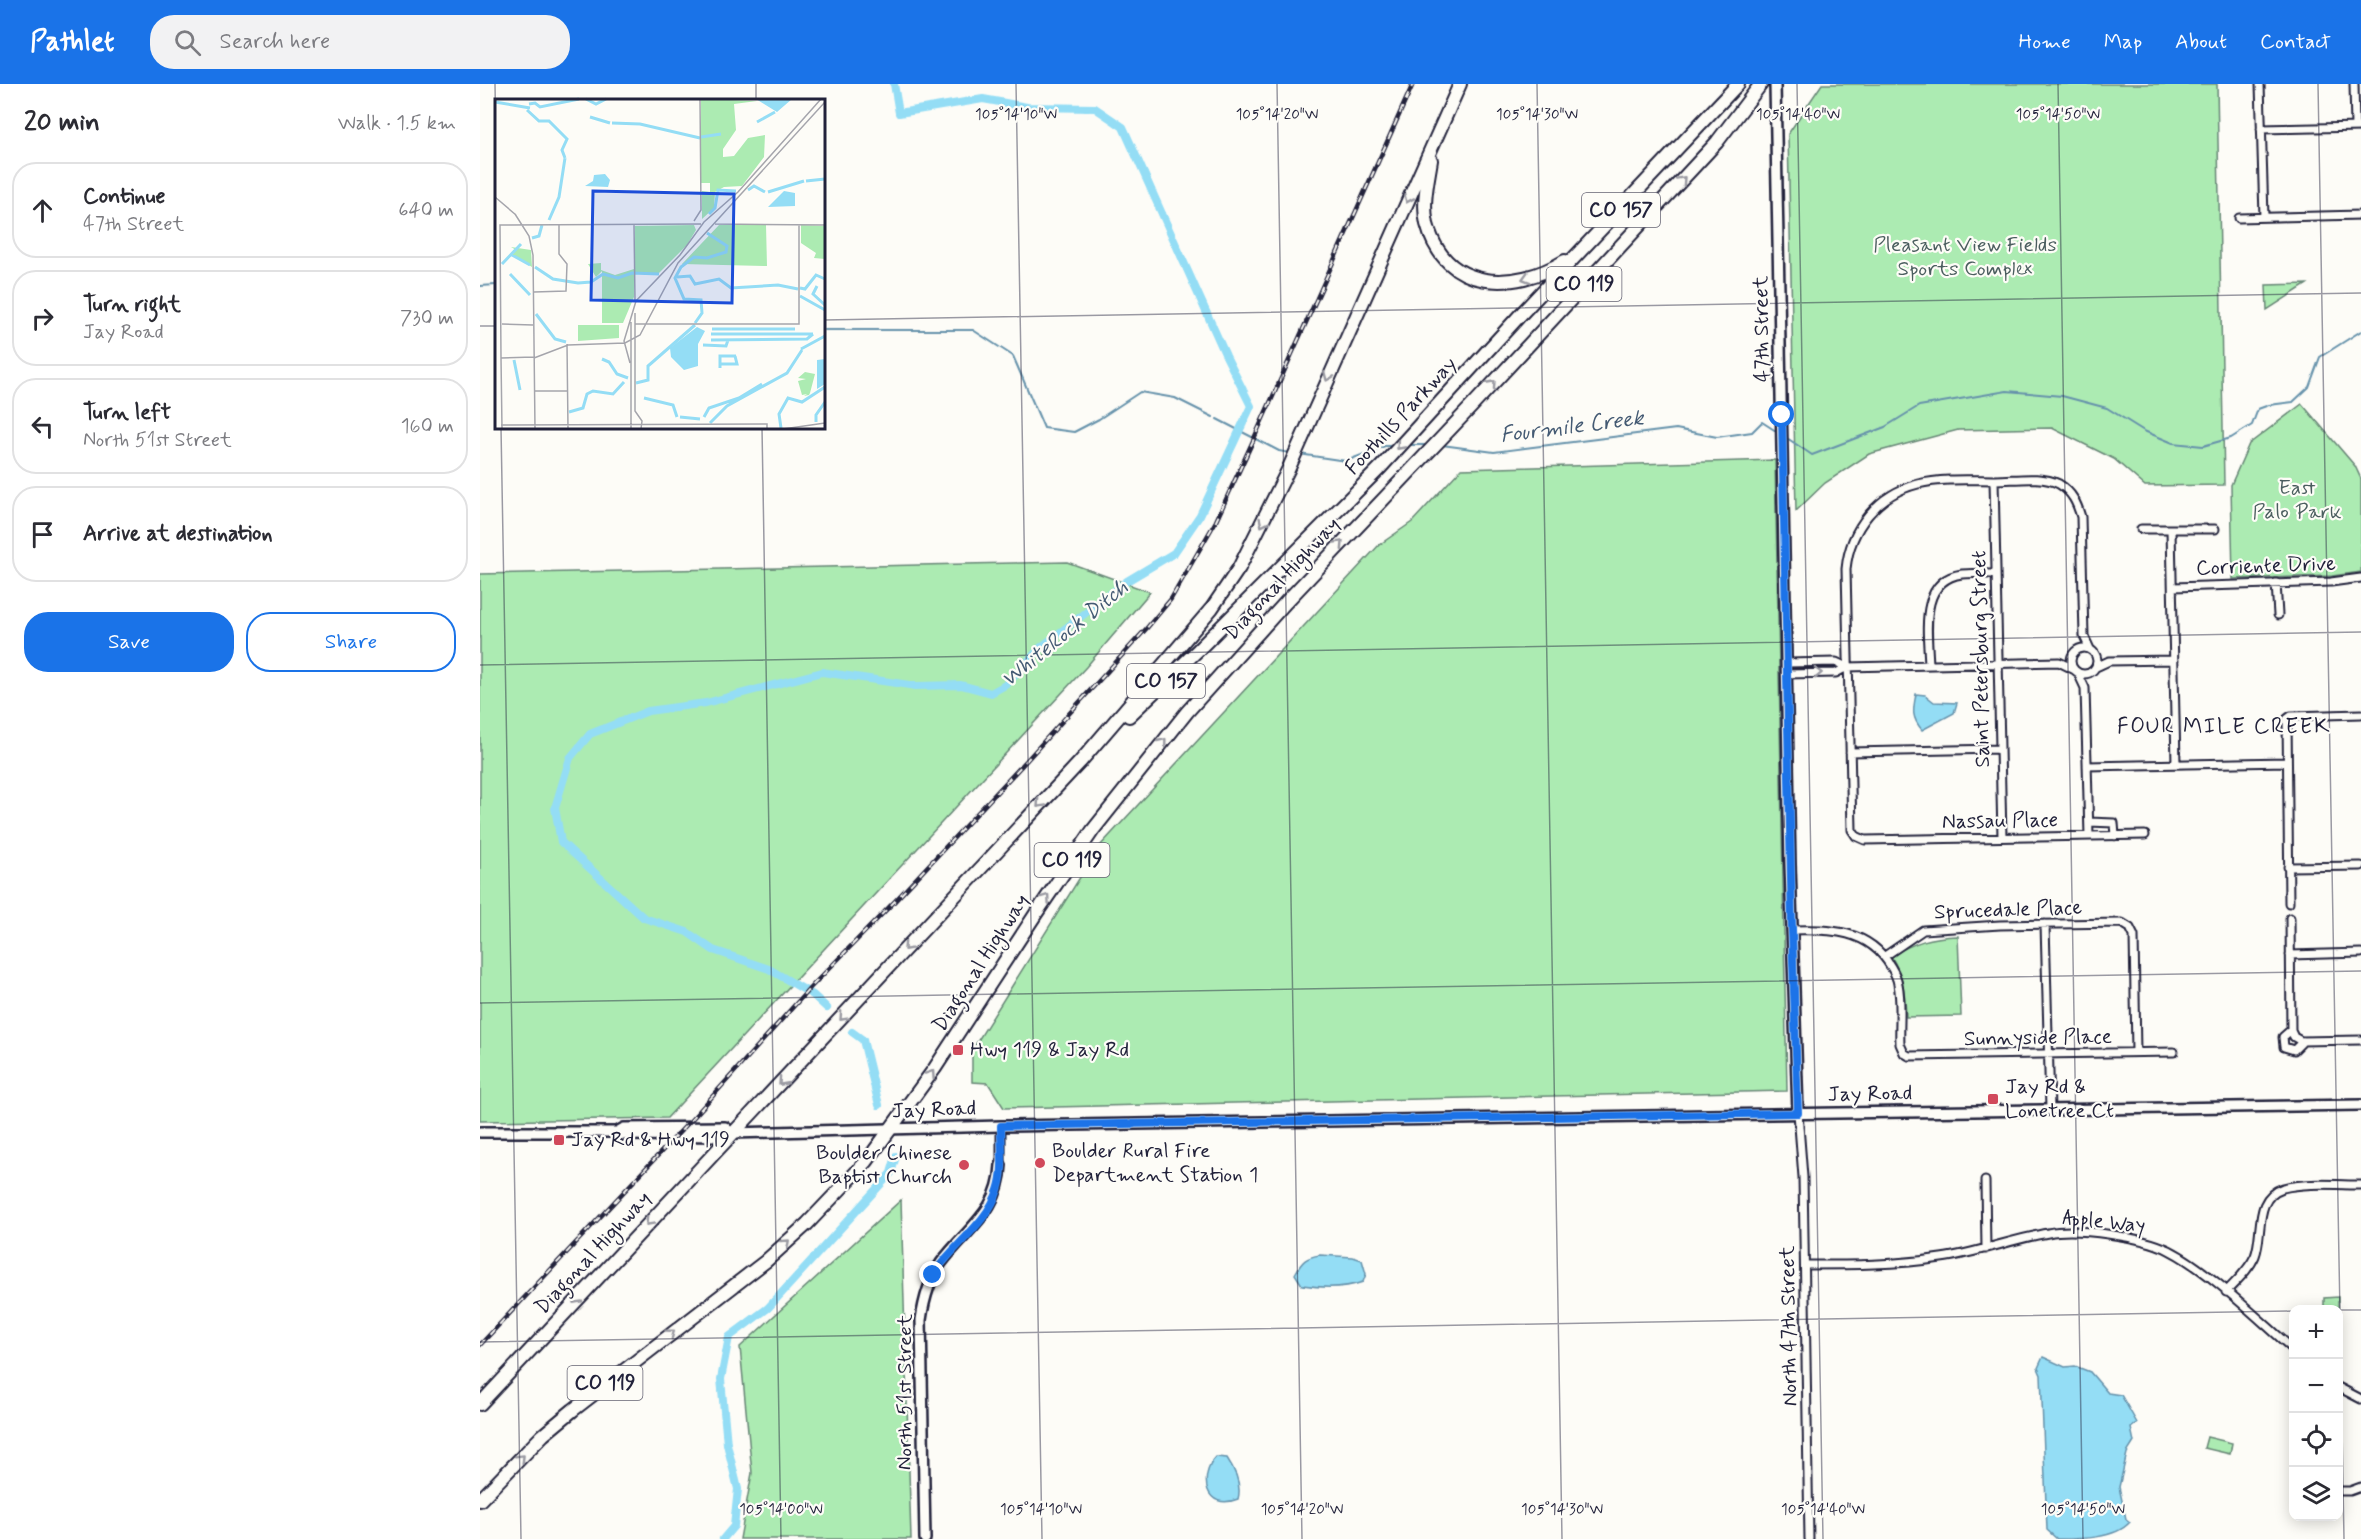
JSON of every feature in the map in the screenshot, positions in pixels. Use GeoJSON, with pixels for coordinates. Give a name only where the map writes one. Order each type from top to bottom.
{"type":"FeatureCollection","features":[{"type":"Feature","properties":{"kind":"highway","name":"CO 119"},"geometry":{"type":"LineString","coordinates":[[1080,762],[1206,615],[1226,589],[1252,544],[1288,470],[1460,84]]}},
{"type":"Feature","properties":{"kind":"highway","name":"Foothills Parkway"},"geometry":{"type":"LineString","coordinates":[[1080,762],[1198,650],[1380,468],[1738,84]]}},
{"type":"Feature","properties":{"kind":"highway","name":"Diagonal Highway"},"geometry":{"type":"LineString","coordinates":[[480,1500],[543,1435],[766,1261],[799,1232],[867,1161],[936,1068],[1036,912],[1120,795],[1216,680],[1717,142],[1761,84]]}},
{"type":"Feature","properties":{"kind":"highway"},"geometry":{"type":"LineString","coordinates":[[1432,146],[1425,202],[1427,222],[1436,246],[1455,267],[1482,280],[1512,282],[1541,274],[1579,253]]}},
{"type":"Feature","properties":{"kind":"highway","name":"Diagonal Highway"},"geometry":{"type":"LineString","coordinates":[[480,1404],[1080,762]]}},
{"type":"Feature","properties":{"kind":"street","name":"47th Street"},"geometry":{"type":"LineString","coordinates":[[1775,84],[1792,930],[1798,1113]]}},
{"type":"Feature","properties":{"kind":"street"},"geometry":{"type":"LineString","coordinates":[[2260,84],[2264,217]]}},
{"type":"Feature","properties":{"kind":"street"},"geometry":{"type":"LineString","coordinates":[[2261,129],[2358,127],[2354,84]]}},
{"type":"Feature","properties":{"kind":"street"},"geometry":{"type":"LineString","coordinates":[[2239,218],[2361,215]]}},
{"type":"Feature","properties":{"kind":"street","name":"Saint Petersburg Street"},"geometry":{"type":"LineString","coordinates":[[1994,480],[2002,837]]}},
{"type":"Feature","properties":{"kind":"street"},"geometry":{"type":"LineString","coordinates":[[2000,749],[1850,752],[1847,559],[1852,540],[1869,514],[1890,496],[1918,484],[1933,481],[2047,480],[2066,489],[2078,504],[2081,517],[2084,636],[2097,660],[2085,688]]}},
{"type":"Feature","properties":{"kind":"street"},"geometry":{"type":"LineString","coordinates":[[2141,529],[2215,529]]}},
{"type":"Feature","properties":{"kind":"street"},"geometry":{"type":"LineString","coordinates":[[2171,530],[2176,764]]}},
{"type":"Feature","properties":{"kind":"street"},"geometry":{"type":"LineString","coordinates":[[1929,665],[1928,608],[1937,588],[1944,581],[1962,574],[1995,573]]}},
{"type":"Feature","properties":{"kind":"street","name":"Corriente Drive"},"geometry":{"type":"LineString","coordinates":[[2173,587],[2331,582],[2361,578]]}},
{"type":"Feature","properties":{"kind":"street"},"geometry":{"type":"LineString","coordinates":[[2276,583],[2278,615]]}},
{"type":"Feature","properties":{"kind":"street"},"geometry":{"type":"LineString","coordinates":[[2084,636],[2071,663],[2085,688],[2089,836]]}},
{"type":"Feature","properties":{"kind":"street"},"geometry":{"type":"LineString","coordinates":[[2059,662],[2075,652],[2093,652],[2109,661]]}},
{"type":"Feature","properties":{"kind":"street"},"geometry":{"type":"LineString","coordinates":[[1787,663],[1836,662],[1847,667],[2059,662],[2084,675],[2109,661],[2174,660]]}},
{"type":"Feature","properties":{"kind":"street"},"geometry":{"type":"LineString","coordinates":[[1787,674],[1836,673],[1847,667]]}},
{"type":"Feature","properties":{"kind":"street"},"geometry":{"type":"LineString","coordinates":[[2289,903],[2287,719],[2291,716],[2361,714]]}},
{"type":"Feature","properties":{"kind":"street","name":"Nassau Place"},"geometry":{"type":"LineString","coordinates":[[1850,752],[1852,830],[1856,836],[1865,840],[2145,836]]}},
{"type":"Feature","properties":{"kind":"street"},"geometry":{"type":"LineString","coordinates":[[2086,766],[2286,762]]}},
{"type":"Feature","properties":{"kind":"street"},"geometry":{"type":"LineString","coordinates":[[2089,822],[2114,823],[2115,836]]}},
{"type":"Feature","properties":{"kind":"street"},"geometry":{"type":"LineString","coordinates":[[2288,867],[2361,866]]}},
{"type":"Feature","properties":{"kind":"street"},"geometry":{"type":"LineString","coordinates":[[2290,918],[2291,1030],[2294,1037],[2302,1041],[2361,1040]]}},
{"type":"Feature","properties":{"kind":"street","name":"Sprucedale Place"},"geometry":{"type":"LineString","coordinates":[[1885,956],[1923,930],[2122,923],[2130,928],[2134,936],[2136,1052]]}},
{"type":"Feature","properties":{"kind":"street"},"geometry":{"type":"LineString","coordinates":[[2045,924],[2050,1109]]}},
{"type":"Feature","properties":{"kind":"street"},"geometry":{"type":"LineString","coordinates":[[1792,930],[1830,929],[1846,932],[1867,941],[1885,956]]}},
{"type":"Feature","properties":{"kind":"street"},"geometry":{"type":"LineString","coordinates":[[2290,955],[2361,953]]}},
{"type":"Feature","properties":{"kind":"street","name":"Sunnyside Place"},"geometry":{"type":"LineString","coordinates":[[1885,956],[1899,986],[1900,1044],[1904,1053],[1914,1057],[2174,1052]]}},
{"type":"Feature","properties":{"kind":"street"},"geometry":{"type":"LineString","coordinates":[[2291,1030],[2283,1037],[2284,1047],[2294,1050],[2302,1041]]}},
{"type":"Feature","properties":{"kind":"street","name":"Jay Road"},"geometry":{"type":"LineString","coordinates":[[480,1132],[616,1132],[624,1135],[649,1136],[721,1136],[731,1133],[1001,1126],[2361,1105]]}},
{"type":"Feature","properties":{"kind":"street","name":"North 47th Street"},"geometry":{"type":"LineString","coordinates":[[1798,1113],[1803,1177],[1805,1265],[1803,1293],[1809,1539]]}},
{"type":"Feature","properties":{"kind":"street","name":"North 51st Street"},"geometry":{"type":"LineString","coordinates":[[925,1539],[921,1320],[923,1304],[933,1275],[993,1202],[998,1190],[1002,1165],[1001,1126]]}},
{"type":"Feature","properties":{"kind":"street"},"geometry":{"type":"LineString","coordinates":[[1985,1181],[1986,1249]]}},
{"type":"Feature","properties":{"kind":"street"},"geometry":{"type":"LineString","coordinates":[[2226,1292],[2251,1264],[2256,1254],[2261,1211],[2273,1194],[2293,1186],[2361,1185]]}},
{"type":"Feature","properties":{"kind":"street","name":"Apple Way"},"geometry":{"type":"LineString","coordinates":[[1805,1265],[1912,1262],[1986,1249],[2064,1231],[2128,1238],[2151,1243],[2184,1258],[2289,1346]]}},
{"type":"Feature","properties":{"kind":"street"},"geometry":{"type":"LineString","coordinates":[[2343,1390],[2361,1399]]}},
{"type":"Feature","properties":{"kind":"street"},"geometry":{"type":"LineString","coordinates":[[2343,1491],[2361,1487]]}},
{"type":"Feature","properties":{"kind":"green space","name":"Pleasant View Fields Sports Complex"},"geometry":{"type":"Polygon","coordinates":[[[1822,84],[2217,84],[2224,485],[2145,486],[2114,459],[2052,428],[1958,430],[1869,454],[1825,483],[1796,511],[1788,134],[1822,84]]]}},
{"type":"Feature","properties":{"kind":"green space"},"geometry":{"type":"Polygon","coordinates":[[[2307,284],[2267,310],[2266,285],[2307,284]]]}},
{"type":"Feature","properties":{"kind":"green space","name":"East Palo Park"},"geometry":{"type":"Polygon","coordinates":[[[2302,404],[2355,466],[2361,479],[2361,572],[2332,576],[2233,579],[2231,485],[2249,444],[2302,404]]]}},
{"type":"Feature","properties":{"kind":"green space"},"geometry":{"type":"Polygon","coordinates":[[[1775,460],[1787,1091],[1004,1108],[988,1083],[972,1082],[972,1050],[1099,847],[1379,545],[1412,522],[1461,469],[1775,460]]]}},
{"type":"Feature","properties":{"kind":"green space"},"geometry":{"type":"Polygon","coordinates":[[[1067,562],[1150,592],[1086,667],[667,1118],[480,1121],[480,574],[1067,562]]]}},
{"type":"Feature","properties":{"kind":"green space"},"geometry":{"type":"Polygon","coordinates":[[[1958,936],[1961,1016],[1906,1017],[1903,985],[1891,956],[1923,941],[1958,936]]]}},
{"type":"Feature","properties":{"kind":"green space"},"geometry":{"type":"Polygon","coordinates":[[[901,1200],[911,1539],[740,1539],[752,1473],[740,1347],[901,1200]]]}},
{"type":"Feature","properties":{"kind":"green space"},"geometry":{"type":"Polygon","coordinates":[[[2338,1297],[2338,1305],[2324,1305],[2324,1298],[2338,1297]]]}},
{"type":"Feature","properties":{"kind":"green space"},"geometry":{"type":"Polygon","coordinates":[[[2207,1437],[2232,1443],[2230,1454],[2204,1448],[2207,1437]]]}},
{"type":"Feature","properties":{"kind":"water"},"geometry":{"type":"Polygon","coordinates":[[[1916,694],[1925,695],[1934,702],[1957,703],[1954,713],[1922,730],[1914,713],[1916,694]]]}},
{"type":"Feature","properties":{"kind":"water"},"geometry":{"type":"Polygon","coordinates":[[[1320,1255],[1353,1257],[1362,1260],[1366,1274],[1363,1282],[1332,1287],[1302,1285],[1295,1274],[1308,1258],[1320,1255]]]}},
{"type":"Feature","properties":{"kind":"water"},"geometry":{"type":"Polygon","coordinates":[[[2043,1357],[2065,1367],[2075,1366],[2090,1372],[2108,1393],[2121,1395],[2137,1423],[2131,1428],[2134,1442],[2127,1453],[2119,1487],[2126,1519],[2130,1522],[2116,1532],[2097,1537],[2057,1539],[2047,1530],[2041,1375],[2038,1368],[2043,1357]]]}},
{"type":"Feature","properties":{"kind":"water"},"geometry":{"type":"Polygon","coordinates":[[[1216,1457],[1227,1458],[1233,1467],[1238,1483],[1238,1499],[1227,1502],[1218,1501],[1208,1490],[1207,1473],[1216,1457]]]}},
{"type":"Feature","properties":{"kind":"waterway","name":"WhiteRock Ditch"},"geometry":{"type":"LineString","coordinates":[[827,1008],[813,995],[769,969],[713,950],[687,932],[644,918],[561,842],[555,808],[570,758],[590,734],[648,711],[706,703],[822,672],[916,686],[961,685],[991,693],[1007,684],[1040,648],[1127,581],[1174,553],[1200,515],[1251,406],[1226,356],[1123,127],[1095,108],[1027,107],[983,99],[899,113],[894,84]]}},
{"type":"Feature","properties":{"kind":"waterway","name":"Fourmile Creek"},"geometry":{"type":"LineString","coordinates":[[480,286],[495,285]]}},
{"type":"Feature","properties":{"kind":"waterway","name":"Fourmile Creek"},"geometry":{"type":"LineString","coordinates":[[825,330],[973,330],[1013,356],[1044,428],[1074,432],[1099,419],[1140,392],[1175,398],[1213,417]]}},
{"type":"Feature","properties":{"kind":"waterway"},"geometry":{"type":"LineString","coordinates":[[1784,436],[1812,455],[1885,427],[1919,406],[2007,391],[2062,396],[2107,408],[2144,431],[2173,443],[2203,446],[2231,438],[2252,425],[2258,409],[2293,402],[2309,387],[2320,357],[2361,331]]}},
{"type":"Feature","properties":{"kind":"waterway","name":"Fourmile Creek"},"geometry":{"type":"LineString","coordinates":[[1217,419],[1279,451],[1290,453]]}},
{"type":"Feature","properties":{"kind":"waterway","name":"Fourmile Creek"},"geometry":{"type":"LineString","coordinates":[[1442,445],[1494,452],[1676,429],[1717,437],[1752,432],[1762,422],[1779,433]]}},
{"type":"Feature","properties":{"kind":"waterway","name":"Fourmile Creek"},"geometry":{"type":"LineString","coordinates":[[1406,445],[1427,445]]}},
{"type":"Feature","properties":{"kind":"waterway","name":"Fourmile Creek"},"geometry":{"type":"LineString","coordinates":[[1299,454],[1346,461],[1385,446],[1395,446]]}},
{"type":"Feature","properties":{"kind":"waterway","name":"WhiteRock Ditch"},"geometry":{"type":"LineString","coordinates":[[852,1032],[863,1040],[879,1105]]}},
{"type":"Feature","properties":{"kind":"waterway","name":"WhiteRock Ditch"},"geometry":{"type":"LineString","coordinates":[[723,1539],[734,1526],[738,1489],[727,1444],[721,1379],[729,1337],[768,1308],[891,1173],[896,1156]]}},
{"type":"Feature","properties":{"kind":"railway"},"geometry":{"type":"LineString","coordinates":[[480,1345],[692,1119],[811,987],[1026,761],[1171,599],[1216,521],[1413,84]]}},
{"type":"Feature","properties":{"kind":"place","name":"Hwy 119 & Jay Rd"},"geometry":{"type":"Point","coordinates":[958,1050]}},
{"type":"Feature","properties":{"kind":"place","name":"Jay Rd & Lonetree Ct"},"geometry":{"type":"Point","coordinates":[1993,1099]}},
{"type":"Feature","properties":{"kind":"place","name":"Jay Rd & Hwy 119"},"geometry":{"type":"Point","coordinates":[559,1140]}},
{"type":"Feature","properties":{"kind":"place","name":"Boulder Rural Fire Department Station 1"},"geometry":{"type":"Point","coordinates":[1040,1163]}},
{"type":"Feature","properties":{"kind":"place","name":"Boulder Chinese Baptist Church"},"geometry":{"type":"Point","coordinates":[964,1165]}},
{"type":"Feature","properties":{"kind":"district","name":"FOUR MILE CREEK"},"geometry":{"type":"Point","coordinates":[2224,727]}},
{"type":"Feature","properties":{"kind":"route"},"geometry":{"type":"LineString","coordinates":[[933,1275],[993,1202],[1001,1177],[1001,1126],[1798,1113],[1792,930],[1782,415]]}}]}
